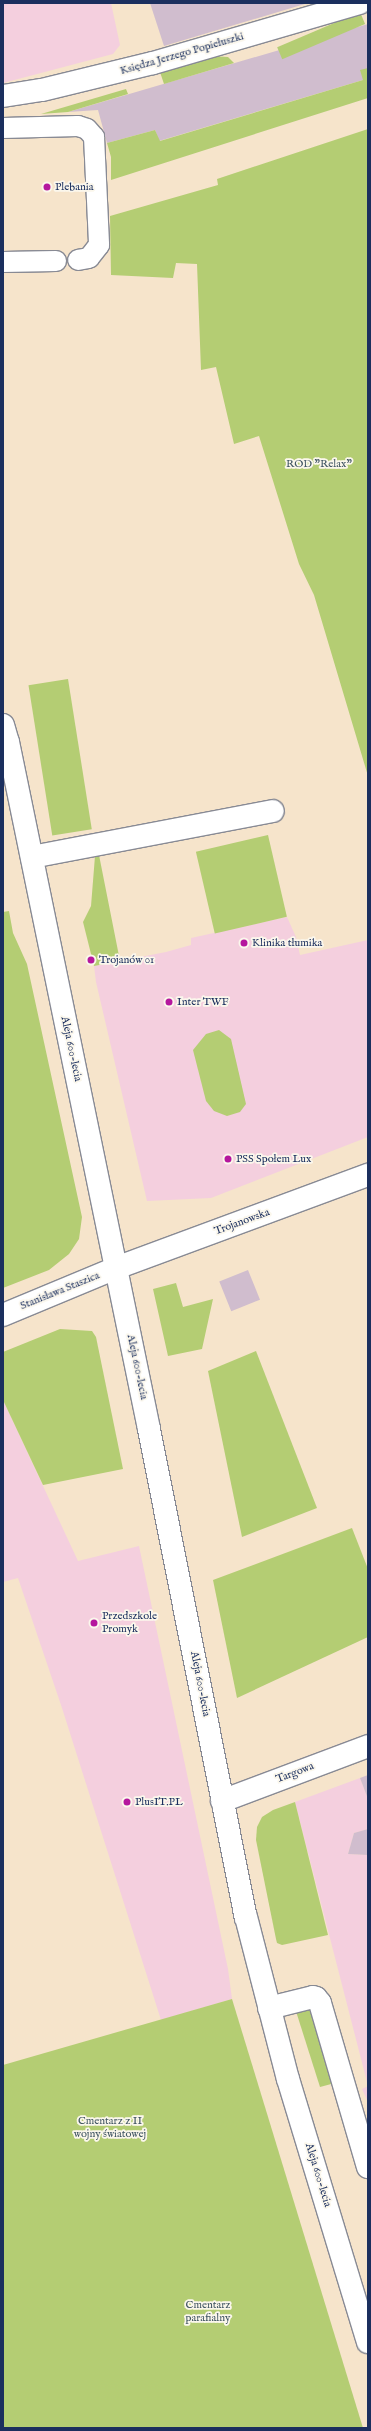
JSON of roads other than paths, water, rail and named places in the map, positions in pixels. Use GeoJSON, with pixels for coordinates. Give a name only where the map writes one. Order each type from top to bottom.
{"type":"FeatureCollection","features":[{"type":"Feature","properties":{"kind":"main road","name":"Księdza Jerzego Popiełuszki"},"geometry":{"type":"LineString","coordinates":[[3,96],[42,90],[153,63],[359,3]]}},
{"type":"Feature","properties":{"kind":"main road","name":"Aleja 600-lecia"},"geometry":{"type":"LineString","coordinates":[[3,725],[32,857],[116,1268],[246,1917],[288,2079],[368,2342]]}},
{"type":"Feature","properties":{"kind":"main road"},"geometry":{"type":"LineString","coordinates":[[32,857],[273,812]]}},
{"type":"Feature","properties":{"kind":"main road","name":"Trojanowska"},"geometry":{"type":"LineString","coordinates":[[116,1268],[368,1175]]}},
{"type":"Feature","properties":{"kind":"main road","name":"Stanisława Staszica"},"geometry":{"type":"LineString","coordinates":[[3,1315],[116,1268]]}},
{"type":"Feature","properties":{"kind":"main road","name":"Targowa"},"geometry":{"type":"LineString","coordinates":[[222,1801],[368,1746]]}},
{"type":"Feature","properties":{"kind":"main road"},"geometry":{"type":"LineString","coordinates":[[269,2008],[313,1997],[320,2003],[368,2167]]}},
{"type":"Feature","properties":{"kind":"street"},"geometry":{"type":"LineString","coordinates":[[3,128],[78,126],[87,129],[94,137],[99,245],[89,258],[78,260]]}},
{"type":"Feature","properties":{"kind":"street"},"geometry":{"type":"LineString","coordinates":[[3,262],[56,261]]}},
{"type":"Feature","properties":{"kind":"place","name":"Plebania"},"geometry":{"type":"Point","coordinates":[47,187]}},
{"type":"Feature","properties":{"kind":"place","name":"Klinika tłumika"},"geometry":{"type":"Point","coordinates":[244,943]}},
{"type":"Feature","properties":{"kind":"place","name":"Trojanów 01"},"geometry":{"type":"Point","coordinates":[91,960]}},
{"type":"Feature","properties":{"kind":"place","name":"Inter TWF"},"geometry":{"type":"Point","coordinates":[169,1002]}},
{"type":"Feature","properties":{"kind":"place","name":"PSS Społem Lux"},"geometry":{"type":"Point","coordinates":[228,1159]}},
{"type":"Feature","properties":{"kind":"place","name":"Przedszkole Promyk"},"geometry":{"type":"Point","coordinates":[94,1623]}},
{"type":"Feature","properties":{"kind":"place","name":"PlusIT.PL"},"geometry":{"type":"Point","coordinates":[127,1802]}},
{"type":"Feature","properties":{"kind":"park label","name":"ROD \"Relax\""},"geometry":{"type":"Point","coordinates":[319,464]}},
{"type":"Feature","properties":{"kind":"park label","name":"Cmentarz z II wojny światowej"},"geometry":{"type":"Point","coordinates":[110,2128]}},
{"type":"Feature","properties":{"kind":"park label","name":"Cmentarz parafialny"},"geometry":{"type":"Point","coordinates":[208,2312]}}]}
